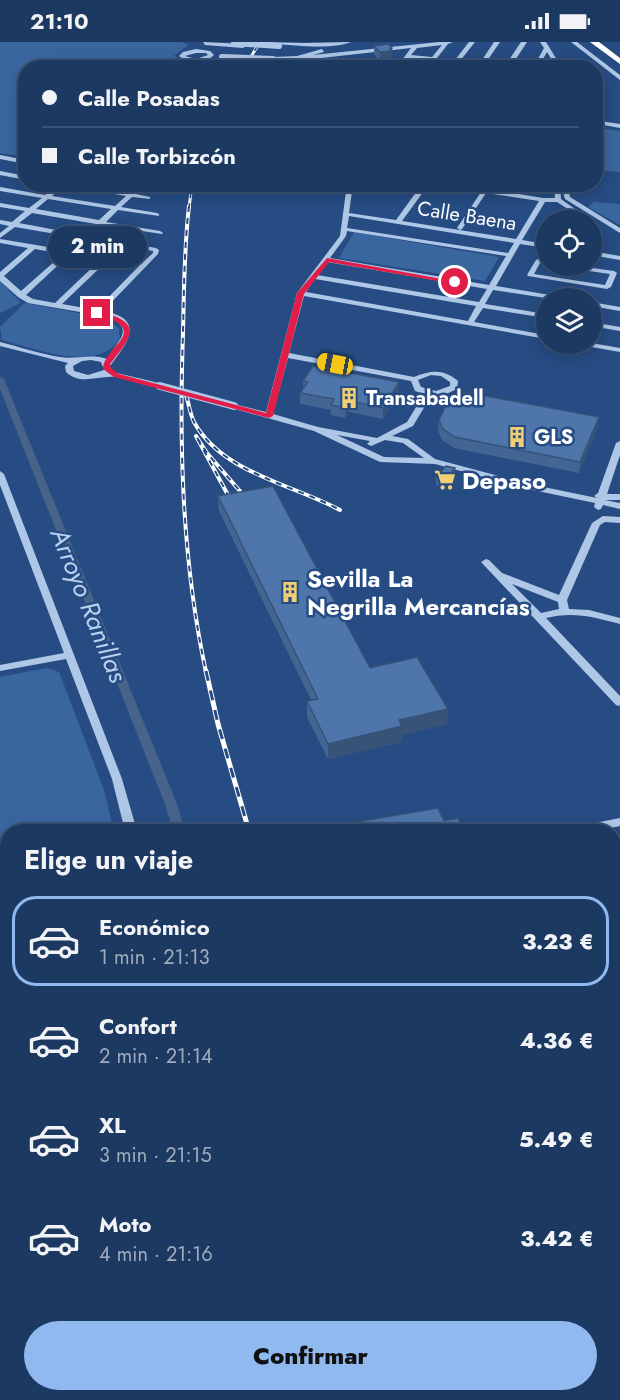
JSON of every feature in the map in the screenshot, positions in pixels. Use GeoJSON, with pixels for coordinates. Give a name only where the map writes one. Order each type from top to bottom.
{"type":"FeatureCollection","features":[{"type":"Feature","properties":{"kind":"highway"},"geometry":{"type":"LineString","coordinates":[[594,42],[620,62]]}},
{"type":"Feature","properties":{"kind":"highway"},"geometry":{"type":"LineString","coordinates":[[605,42],[620,53]]}},
{"type":"Feature","properties":{"kind":"street"},"geometry":{"type":"LineString","coordinates":[[231,42],[304,45],[348,42]]}},
{"type":"Feature","properties":{"kind":"street"},"geometry":{"type":"LineString","coordinates":[[433,59],[448,42]]}},
{"type":"Feature","properties":{"kind":"street"},"geometry":{"type":"LineString","coordinates":[[268,45],[317,55],[328,52],[448,42]]}},
{"type":"Feature","properties":{"kind":"street"},"geometry":{"type":"LineString","coordinates":[[458,60],[471,42]]}},
{"type":"Feature","properties":{"kind":"street"},"geometry":{"type":"LineString","coordinates":[[484,60],[497,42]]}},
{"type":"Feature","properties":{"kind":"street"},"geometry":{"type":"LineString","coordinates":[[512,60],[524,42]]}},
{"type":"Feature","properties":{"kind":"street"},"geometry":{"type":"LineString","coordinates":[[574,42],[597,60]]}},
{"type":"Feature","properties":{"kind":"street"},"geometry":{"type":"LineString","coordinates":[[190,60],[182,56],[199,49],[206,43],[243,46],[287,44]]}},
{"type":"Feature","properties":{"kind":"street"},"geometry":{"type":"LineString","coordinates":[[206,43],[212,51],[210,59]]}},
{"type":"Feature","properties":{"kind":"street"},"geometry":{"type":"LineString","coordinates":[[317,55],[341,43]]}},
{"type":"Feature","properties":{"kind":"street"},"geometry":{"type":"LineString","coordinates":[[210,59],[222,57],[299,59],[355,45]]}},
{"type":"Feature","properties":{"kind":"street"},"geometry":{"type":"LineString","coordinates":[[405,60],[415,45]]}},
{"type":"Feature","properties":{"kind":"street"},"geometry":{"type":"LineString","coordinates":[[546,47],[555,60]]}},
{"type":"Feature","properties":{"kind":"street"},"geometry":{"type":"LineString","coordinates":[[188,52],[201,51],[210,59]]}},
{"type":"Feature","properties":{"kind":"street"},"geometry":{"type":"LineString","coordinates":[[317,55],[319,60]]}},
{"type":"Feature","properties":{"kind":"street"},"geometry":{"type":"LineString","coordinates":[[408,56],[441,60]]}},
{"type":"Feature","properties":{"kind":"street"},"geometry":{"type":"LineString","coordinates":[[603,65],[620,78]]}},
{"type":"Feature","properties":{"kind":"street"},"geometry":{"type":"LineString","coordinates":[[603,123],[620,126]]}},
{"type":"Feature","properties":{"kind":"street"},"geometry":{"type":"LineString","coordinates":[[0,158],[18,161]]}},
{"type":"Feature","properties":{"kind":"street"},"geometry":{"type":"LineString","coordinates":[[0,172],[14,160]]}},
{"type":"Feature","properties":{"kind":"street"},"geometry":{"type":"LineString","coordinates":[[0,172],[18,176]]}},
{"type":"Feature","properties":{"kind":"street"},"geometry":{"type":"LineString","coordinates":[[0,189],[157,215]]}},
{"type":"Feature","properties":{"kind":"street"},"geometry":{"type":"LineString","coordinates":[[0,236],[53,192]]}},
{"type":"Feature","properties":{"kind":"street"},"geometry":{"type":"LineString","coordinates":[[114,192],[148,198]]}},
{"type":"Feature","properties":{"kind":"street"},"geometry":{"type":"LineString","coordinates":[[21,296],[135,192]]}},
{"type":"Feature","properties":{"kind":"street"},"geometry":{"type":"LineString","coordinates":[[269,416],[300,293],[341,241],[349,192]]}},
{"type":"Feature","properties":{"kind":"street"},"geometry":{"type":"LineString","coordinates":[[399,220],[420,192]]}},
{"type":"Feature","properties":{"kind":"street"},"geometry":{"type":"LineString","coordinates":[[460,228],[484,192]]}},
{"type":"Feature","properties":{"kind":"street"},"geometry":{"type":"LineString","coordinates":[[506,192],[543,200],[558,200],[573,210]]}},
{"type":"Feature","properties":{"kind":"street"},"geometry":{"type":"LineString","coordinates":[[558,192],[558,200]]}},
{"type":"Feature","properties":{"kind":"street"},"geometry":{"type":"LineString","coordinates":[[566,192],[567,198],[620,231]]}},
{"type":"Feature","properties":{"kind":"street"},"geometry":{"type":"LineString","coordinates":[[470,323],[543,200]]}},
{"type":"Feature","properties":{"kind":"street"},"geometry":{"type":"LineString","coordinates":[[0,205],[160,233]]}},
{"type":"Feature","properties":{"kind":"street","name":"Calle Baena"},"geometry":{"type":"LineString","coordinates":[[347,212],[519,239]]}},
{"type":"Feature","properties":{"kind":"street","name":"Calle Baena"},"geometry":{"type":"LineString","coordinates":[[399,220],[460,228],[536,242]]}},
{"type":"Feature","properties":{"kind":"street"},"geometry":{"type":"LineString","coordinates":[[0,222],[157,251],[97,313]]}},
{"type":"Feature","properties":{"kind":"street"},"geometry":{"type":"LineString","coordinates":[[602,228],[620,238]]}},
{"type":"Feature","properties":{"kind":"street"},"geometry":{"type":"LineString","coordinates":[[344,229],[510,255]]}},
{"type":"Feature","properties":{"kind":"street"},"geometry":{"type":"LineString","coordinates":[[3,243],[34,246],[143,265]]}},
{"type":"Feature","properties":{"kind":"street"},"geometry":{"type":"LineString","coordinates":[[34,246],[0,277],[21,296],[31,301],[111,315],[122,322],[127,335],[105,369],[90,378],[78,377],[70,372],[73,364]]}},
{"type":"Feature","properties":{"kind":"street"},"geometry":{"type":"LineString","coordinates":[[602,253],[620,255]]}},
{"type":"Feature","properties":{"kind":"street"},"geometry":{"type":"LineString","coordinates":[[57,305],[105,259]]}},
{"type":"Feature","properties":{"kind":"street"},"geometry":{"type":"LineString","coordinates":[[327,260],[536,295]]}},
{"type":"Feature","properties":{"kind":"street"},"geometry":{"type":"LineString","coordinates":[[536,264],[530,275],[536,276]]}},
{"type":"Feature","properties":{"kind":"street"},"geometry":{"type":"LineString","coordinates":[[536,276],[607,287],[614,273],[602,271]]}},
{"type":"Feature","properties":{"kind":"street"},"geometry":{"type":"LineString","coordinates":[[314,277],[536,314]]}},
{"type":"Feature","properties":{"kind":"street"},"geometry":{"type":"LineString","coordinates":[[300,293],[536,335]]}},
{"type":"Feature","properties":{"kind":"street"},"geometry":{"type":"LineString","coordinates":[[602,306],[620,309]]}},
{"type":"Feature","properties":{"kind":"street"},"geometry":{"type":"LineString","coordinates":[[602,326],[620,329]]}},
{"type":"Feature","properties":{"kind":"street"},"geometry":{"type":"LineString","coordinates":[[1,345],[73,364],[122,345]]}},
{"type":"Feature","properties":{"kind":"street"},"geometry":{"type":"LineString","coordinates":[[602,347],[620,350]]}},
{"type":"Feature","properties":{"kind":"street"},"geometry":{"type":"LineString","coordinates":[[285,355],[415,379],[423,374],[437,372],[448,375],[454,381],[454,387],[447,392],[428,393],[415,385],[415,379]]}},
{"type":"Feature","properties":{"kind":"street"},"geometry":{"type":"LineString","coordinates":[[90,358],[100,360],[105,369],[117,375],[317,429],[379,439],[399,439],[435,461]]}},
{"type":"Feature","properties":{"kind":"street"},"geometry":{"type":"LineString","coordinates":[[372,455],[369,448],[379,439],[410,424],[428,393]]}},
{"type":"Feature","properties":{"kind":"street"},"geometry":{"type":"LineString","coordinates":[[400,460],[410,456],[412,439],[410,424]]}},
{"type":"Feature","properties":{"kind":"street"},"geometry":{"type":"LineString","coordinates":[[317,429],[383,460],[435,461],[528,486],[620,506]]}},
{"type":"Feature","properties":{"kind":"street"},"geometry":{"type":"LineString","coordinates":[[600,502],[620,443]]}},
{"type":"Feature","properties":{"kind":"street"},"geometry":{"type":"LineString","coordinates":[[0,474],[2,489],[117,779],[129,824]]}},
{"type":"Feature","properties":{"kind":"street"},"geometry":{"type":"LineString","coordinates":[[528,486],[551,496],[600,502],[620,511]]}},
{"type":"Feature","properties":{"kind":"street"},"geometry":{"type":"LineString","coordinates":[[600,502],[620,497]]}},
{"type":"Feature","properties":{"kind":"street"},"geometry":{"type":"LineString","coordinates":[[539,617],[563,605],[596,523],[603,519],[620,520]]}},
{"type":"Feature","properties":{"kind":"street"},"geometry":{"type":"LineString","coordinates":[[486,562],[620,702]]}},
{"type":"Feature","properties":{"kind":"street"},"geometry":{"type":"LineString","coordinates":[[500,575],[563,605],[620,621]]}},
{"type":"Feature","properties":{"kind":"street"},"geometry":{"type":"LineString","coordinates":[[0,668],[69,655]]}},
{"type":"Feature","properties":{"kind":"shaded area"},"geometry":{"type":"Polygon","coordinates":[[[0,42],[182,42],[188,45],[174,56],[181,60],[18,60],[18,156],[0,153],[0,42]]]}},
{"type":"Feature","properties":{"kind":"shaded area"},"geometry":{"type":"Polygon","coordinates":[[[603,129],[620,131],[620,172],[603,171],[603,129]]]}},
{"type":"Feature","properties":{"kind":"shaded area"},"geometry":{"type":"Polygon","coordinates":[[[594,202],[620,204],[620,225],[602,215],[602,210],[593,210],[588,207],[594,202]]]}},
{"type":"Feature","properties":{"kind":"shaded area"},"geometry":{"type":"Polygon","coordinates":[[[354,232],[499,257],[485,281],[339,258],[354,232]]]}},
{"type":"Feature","properties":{"kind":"shaded area"},"geometry":{"type":"Polygon","coordinates":[[[0,281],[21,303],[0,313],[0,281]]]}},
{"type":"Feature","properties":{"kind":"shaded area"},"geometry":{"type":"Polygon","coordinates":[[[25,303],[105,318],[119,328],[120,339],[109,349],[96,355],[81,357],[64,356],[2,340],[0,327],[25,303]]]}},
{"type":"Feature","properties":{"kind":"shaded area"},"geometry":{"type":"Polygon","coordinates":[[[47,668],[59,672],[104,790],[112,824],[0,824],[0,677],[47,668]]]}},
{"type":"Feature","properties":{"kind":"building"},"geometry":{"type":"Polygon","coordinates":[[[388,44],[393,51],[380,52],[374,46],[388,44]]]}},
{"type":"Feature","properties":{"kind":"building"},"geometry":{"type":"Polygon","coordinates":[[[313,366],[399,382],[383,408],[350,401],[346,408],[331,405],[334,399],[300,393],[308,382],[303,381],[313,366]]]}},
{"type":"Feature","properties":{"kind":"building","name":"GLS"},"geometry":{"type":"Polygon","coordinates":[[[465,392],[599,417],[580,462],[455,437],[443,429],[439,420],[449,399],[465,392]]]}},
{"type":"Feature","properties":{"kind":"building"},"geometry":{"type":"Polygon","coordinates":[[[446,466],[455,468],[446,480],[436,477],[446,466]]]}},
{"type":"Feature","properties":{"kind":"building","name":"Sevilla La Negrilla Mercancías"},"geometry":{"type":"Polygon","coordinates":[[[273,486],[370,668],[417,657],[448,709],[399,720],[402,726],[328,744],[307,701],[318,699],[218,496],[273,486]]]}},
{"type":"Feature","properties":{"kind":"building"},"geometry":{"type":"Polygon","coordinates":[[[438,808],[444,821],[458,818],[460,824],[344,824],[438,808]]]}},
{"type":"Feature","properties":{"kind":"waterway","name":"Arroyo Ranillas"},"geometry":{"type":"LineString","coordinates":[[0,379],[171,804],[177,824]]}},
{"type":"Feature","properties":{"kind":"railway"},"geometry":{"type":"LineString","coordinates":[[249,60],[260,42]]}},
{"type":"Feature","properties":{"kind":"railway"},"geometry":{"type":"LineString","coordinates":[[189,208],[191,192]]}},
{"type":"Feature","properties":{"kind":"railway"},"geometry":{"type":"LineString","coordinates":[[189,206],[184,285],[182,461],[187,546],[206,672]]}},
{"type":"Feature","properties":{"kind":"railway"},"geometry":{"type":"LineString","coordinates":[[186,395],[194,422],[206,439],[222,454],[260,475],[340,510]]}},
{"type":"Feature","properties":{"kind":"railway"},"geometry":{"type":"LineString","coordinates":[[235,508],[196,436],[207,453],[252,505]]}},
{"type":"Feature","properties":{"kind":"railway"},"geometry":{"type":"LineString","coordinates":[[206,671],[218,724],[247,824]]}},
{"type":"Feature","properties":{"kind":"place","name":"Transabadell"},"geometry":{"type":"Point","coordinates":[349,398]}},
{"type":"Feature","properties":{"kind":"place","name":"GLS"},"geometry":{"type":"Point","coordinates":[517,437]}},
{"type":"Feature","properties":{"kind":"place","name":"Depaso"},"geometry":{"type":"Point","coordinates":[445,480]}},
{"type":"Feature","properties":{"kind":"place","name":"Sevilla La Negrilla Mercancías"},"geometry":{"type":"Point","coordinates":[290,592]}},
{"type":"Feature","properties":{"kind":"route"},"geometry":{"type":"LineString","coordinates":[[97,313],[115,317],[122,322],[127,332],[126,339],[107,364],[107,369],[117,375],[269,416],[300,293],[327,260],[455,282]]}}]}
